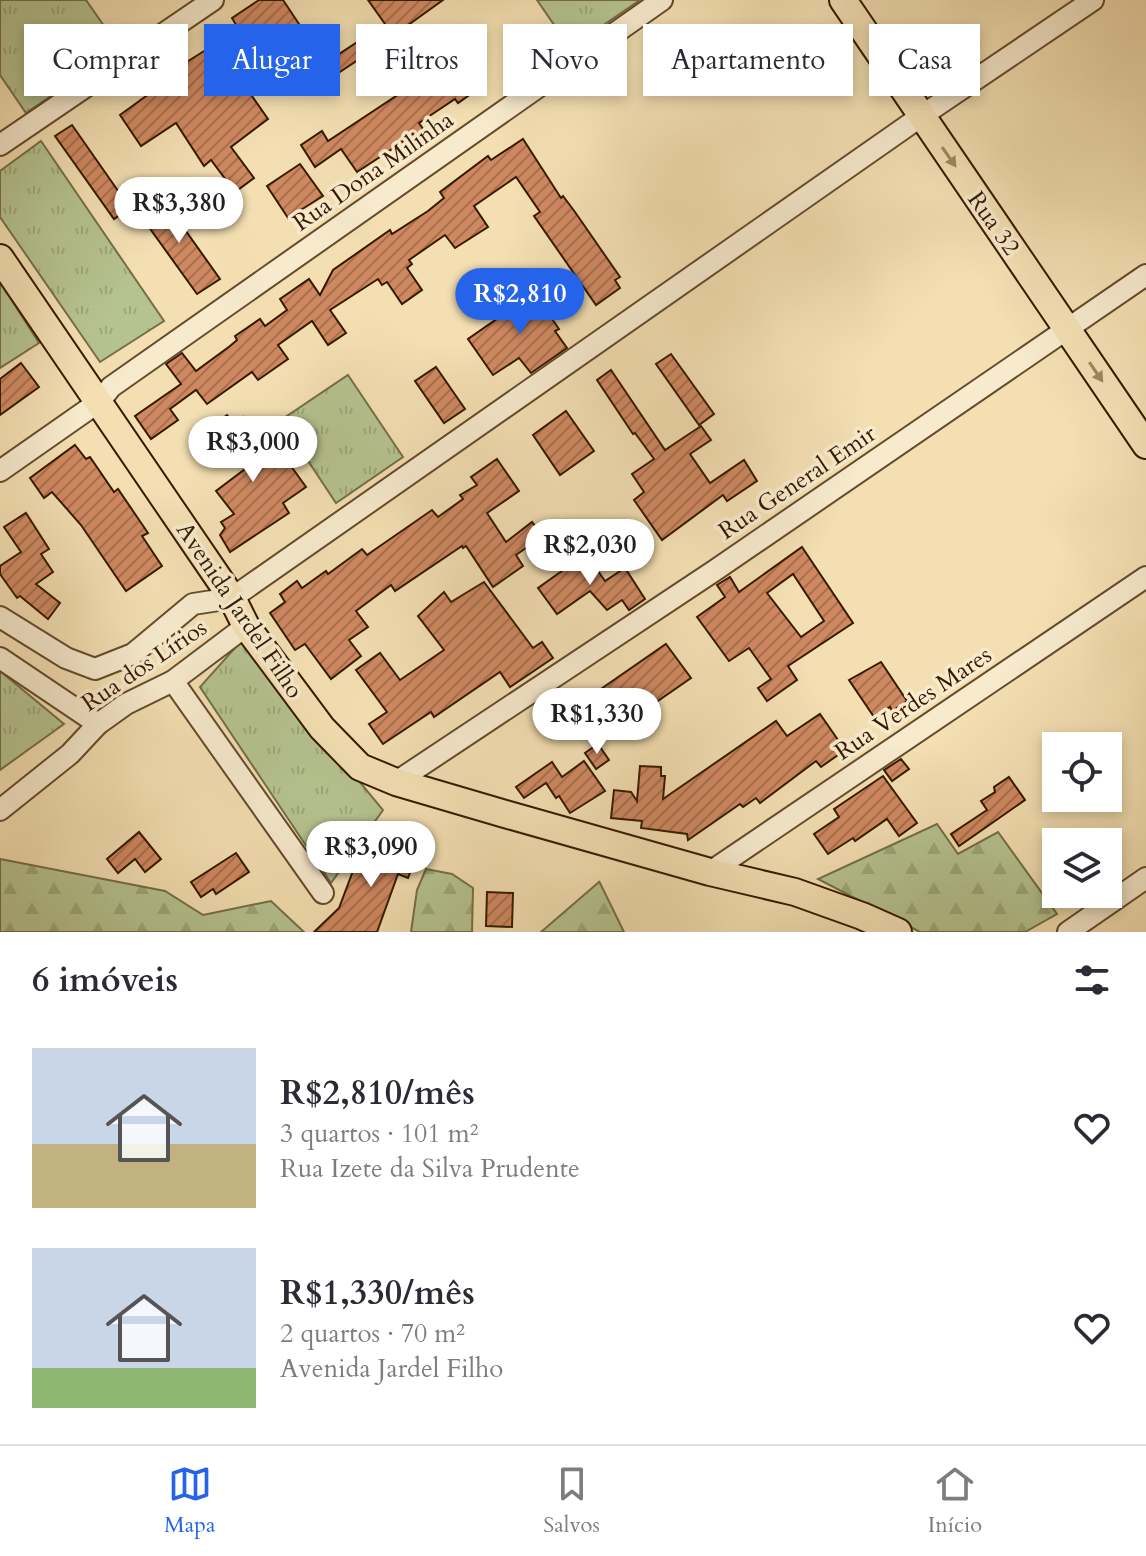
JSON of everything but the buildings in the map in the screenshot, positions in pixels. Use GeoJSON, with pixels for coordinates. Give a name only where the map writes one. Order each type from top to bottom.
{"type":"FeatureCollection","features":[{"type":"Feature","properties":{"kind":"main road","name":"Rua 32"},"geometry":{"type":"LineString","coordinates":[[843,0],[1146,445]]}},
{"type":"Feature","properties":{"kind":"main road","name":"Avenida Jardel Filho"},"geometry":{"type":"LineString","coordinates":[[0,258],[232,598],[246,626],[343,753],[360,767],[396,782],[710,872],[795,892],[898,932]]}},
{"type":"Feature","properties":{"kind":"street"},"geometry":{"type":"LineString","coordinates":[[0,145],[213,0]]}},
{"type":"Feature","properties":{"kind":"street","name":"Rua Dona Milinha"},"geometry":{"type":"LineString","coordinates":[[0,471],[100,401],[111,387],[662,0]]}},
{"type":"Feature","properties":{"kind":"street"},"geometry":{"type":"LineString","coordinates":[[0,617],[66,658],[95,669],[133,654],[193,604],[232,598],[920,117],[1093,0]]}},
{"type":"Feature","properties":{"kind":"street","name":"Rua General Emir"},"geometry":{"type":"LineString","coordinates":[[396,782],[714,571],[1146,275]]}},
{"type":"Feature","properties":{"kind":"street","name":"Rua Verdes Mares"},"geometry":{"type":"LineString","coordinates":[[710,872],[1146,577]]}},
{"type":"Feature","properties":{"kind":"street","name":"Rua dos Lírios"},"geometry":{"type":"LineString","coordinates":[[0,810],[70,754],[98,724],[126,704],[173,681],[246,626]]}},
{"type":"Feature","properties":{"kind":"street"},"geometry":{"type":"LineString","coordinates":[[0,658],[98,724]]}},
{"type":"Feature","properties":{"kind":"street"},"geometry":{"type":"LineString","coordinates":[[173,681],[323,893]]}},
{"type":"Feature","properties":{"kind":"street"},"geometry":{"type":"LineString","coordinates":[[1068,932],[1146,878]]}},
{"type":"Feature","properties":{"kind":"green space"},"geometry":{"type":"Polygon","coordinates":[[[0,0],[86,0],[103,24],[24,24],[24,96],[51,96],[26,113],[0,75],[0,0]]]}},
{"type":"Feature","properties":{"kind":"green space"},"geometry":{"type":"Polygon","coordinates":[[[537,0],[640,0],[605,24],[554,24],[537,0]]]}},
{"type":"Feature","properties":{"kind":"green space"},"geometry":{"type":"Polygon","coordinates":[[[41,141],[164,321],[100,362],[0,217],[0,171],[41,141]]]}},
{"type":"Feature","properties":{"kind":"green space"},"geometry":{"type":"Polygon","coordinates":[[[0,282],[39,343],[0,368],[0,282]]]}},
{"type":"Feature","properties":{"kind":"green space"},"geometry":{"type":"Polygon","coordinates":[[[348,375],[403,457],[336,503],[281,420],[348,375]]]}},
{"type":"Feature","properties":{"kind":"green space"},"geometry":{"type":"Polygon","coordinates":[[[242,640],[383,810],[331,883],[200,687],[242,640]]]}},
{"type":"Feature","properties":{"kind":"green space"},"geometry":{"type":"Polygon","coordinates":[[[0,671],[64,724],[0,770],[0,671]]]}},
{"type":"Feature","properties":{"kind":"green space"},"geometry":{"type":"Polygon","coordinates":[[[937,824],[958,854],[998,832],[1042,893],[1042,908],[1053,908],[1057,914],[1025,932],[920,932],[818,879],[937,824]]]}},
{"type":"Feature","properties":{"kind":"green space"},"geometry":{"type":"Polygon","coordinates":[[[0,859],[165,891],[203,915],[271,901],[304,932],[0,932],[0,859]]]}},
{"type":"Feature","properties":{"kind":"green space"},"geometry":{"type":"Polygon","coordinates":[[[426,869],[452,874],[473,888],[472,932],[411,932],[417,890],[426,869]]]}},
{"type":"Feature","properties":{"kind":"green space"},"geometry":{"type":"Polygon","coordinates":[[[599,882],[624,932],[541,932],[599,882]]]}}]}
